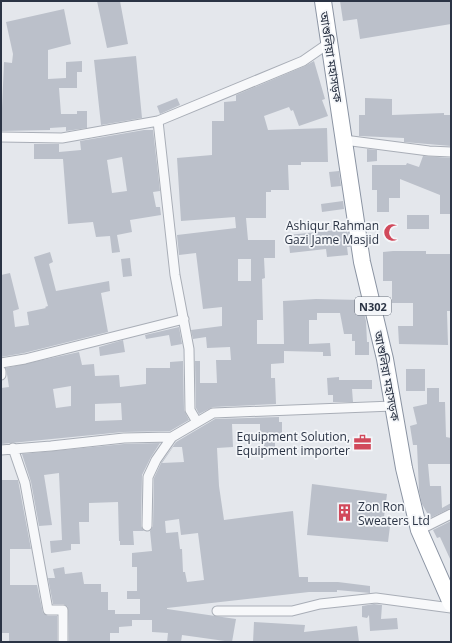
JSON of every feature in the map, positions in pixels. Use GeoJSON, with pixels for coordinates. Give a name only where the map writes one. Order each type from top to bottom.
{"type":"FeatureCollection","features":[{"type":"Feature","properties":{"kind":"highway","name":"আশুলিয়া মহাসড়ক"},"geometry":{"type":"LineString","coordinates":[[323,1],[362,262],[385,359],[404,468],[419,530],[451,603]]}},
{"type":"Feature","properties":{"kind":"street"},"geometry":{"type":"LineString","coordinates":[[1,137],[62,138],[158,121],[304,61],[329,44]]}},
{"type":"Feature","properties":{"kind":"street"},"geometry":{"type":"LineString","coordinates":[[158,121],[175,275],[189,349],[190,410],[197,422]]}},
{"type":"Feature","properties":{"kind":"street"},"geometry":{"type":"LineString","coordinates":[[344,140],[429,151],[451,152]]}},
{"type":"Feature","properties":{"kind":"street"},"geometry":{"type":"LineString","coordinates":[[1,363],[25,359],[184,319]]}},
{"type":"Feature","properties":{"kind":"street"},"geometry":{"type":"LineString","coordinates":[[1,450],[124,438],[172,437],[182,433],[213,413],[393,406]]}},
{"type":"Feature","properties":{"kind":"street"},"geometry":{"type":"LineString","coordinates":[[147,526],[148,477],[156,460],[172,437]]}},
{"type":"Feature","properties":{"kind":"street"},"geometry":{"type":"LineString","coordinates":[[13,448],[25,483],[48,610],[63,610],[63,642]]}},
{"type":"Feature","properties":{"kind":"street"},"geometry":{"type":"LineString","coordinates":[[419,530],[451,514]]}},
{"type":"Feature","properties":{"kind":"street"},"geometry":{"type":"LineString","coordinates":[[217,611],[292,611],[320,604],[376,598],[451,608]]}},
{"type":"Feature","properties":{"kind":"building"},"geometry":{"type":"Polygon","coordinates":[[[97,1],[120,1],[128,44],[107,48],[97,1]]]}},
{"type":"Feature","properties":{"kind":"building"},"geometry":{"type":"Polygon","coordinates":[[[340,1],[451,1],[451,24],[360,39],[357,19],[343,21],[340,1]]]}},
{"type":"Feature","properties":{"kind":"building"},"geometry":{"type":"Polygon","coordinates":[[[64,9],[71,44],[48,50],[48,79],[66,78],[66,62],[82,61],[82,72],[77,72],[77,88],[59,88],[61,114],[77,114],[77,111],[87,111],[87,128],[66,131],[66,127],[50,128],[50,130],[1,131],[4,62],[12,63],[13,54],[6,22],[64,9]]]}},
{"type":"Feature","properties":{"kind":"building"},"geometry":{"type":"Polygon","coordinates":[[[136,56],[142,118],[101,125],[94,60],[136,56]]]}},
{"type":"Feature","properties":{"kind":"building"},"geometry":{"type":"Polygon","coordinates":[[[314,61],[325,99],[322,100],[328,116],[299,126],[293,110],[291,111],[289,107],[264,116],[268,130],[327,128],[328,162],[301,162],[301,165],[288,165],[289,190],[271,190],[271,192],[266,192],[266,218],[246,218],[248,240],[275,240],[275,258],[264,258],[265,278],[262,279],[263,320],[257,320],[257,344],[284,344],[283,301],[316,299],[361,300],[366,321],[369,355],[355,355],[355,341],[352,341],[352,334],[344,334],[340,313],[317,313],[317,320],[309,320],[309,344],[330,343],[331,356],[323,356],[323,352],[284,351],[284,363],[271,364],[271,378],[275,378],[276,404],[213,407],[199,414],[196,408],[195,361],[200,361],[200,383],[217,383],[216,360],[231,360],[230,347],[207,348],[206,337],[193,339],[191,330],[222,326],[222,307],[203,309],[196,253],[179,255],[177,235],[236,228],[235,217],[181,221],[177,158],[212,155],[212,121],[224,121],[224,102],[236,101],[236,95],[314,61]],[[238,259],[238,281],[251,281],[251,259],[238,259]]]}},
{"type":"Feature","properties":{"kind":"building"},"geometry":{"type":"Polygon","coordinates":[[[177,98],[180,105],[160,114],[157,106],[177,98]]]}},
{"type":"Feature","properties":{"kind":"building"},"geometry":{"type":"Polygon","coordinates":[[[365,98],[392,99],[392,115],[444,113],[444,115],[451,115],[451,146],[404,142],[404,138],[359,136],[359,115],[365,115],[365,98]]]}},
{"type":"Feature","properties":{"kind":"building"},"geometry":{"type":"Polygon","coordinates":[[[144,130],[153,130],[160,191],[153,192],[156,207],[160,207],[161,215],[130,220],[132,232],[117,235],[120,252],[112,253],[110,236],[96,237],[93,222],[68,224],[63,159],[34,159],[34,144],[59,144],[59,152],[81,150],[80,141],[144,130]],[[122,157],[107,160],[112,193],[127,191],[122,157]]]}},
{"type":"Feature","properties":{"kind":"building"},"geometry":{"type":"Polygon","coordinates":[[[367,149],[377,150],[377,161],[367,162],[367,149]]]}},
{"type":"Feature","properties":{"kind":"building"},"geometry":{"type":"Polygon","coordinates":[[[423,156],[451,158],[451,214],[440,214],[440,195],[400,179],[400,198],[389,198],[389,212],[377,212],[377,190],[372,190],[372,165],[406,165],[407,163],[419,167],[423,156]]]}},
{"type":"Feature","properties":{"kind":"building"},"geometry":{"type":"Polygon","coordinates":[[[339,171],[341,186],[331,187],[329,172],[339,171]]]}},
{"type":"Feature","properties":{"kind":"building"},"geometry":{"type":"Polygon","coordinates":[[[343,201],[344,209],[322,212],[321,204],[343,201]]]}},
{"type":"Feature","properties":{"kind":"building"},"geometry":{"type":"Polygon","coordinates":[[[407,215],[429,215],[429,229],[407,229],[407,215]]]}},
{"type":"Feature","properties":{"kind":"building"},"geometry":{"type":"Polygon","coordinates":[[[347,229],[350,247],[347,247],[348,255],[327,257],[326,249],[290,253],[288,235],[347,229]]]}},
{"type":"Feature","properties":{"kind":"building"},"geometry":{"type":"Polygon","coordinates":[[[426,251],[426,254],[451,254],[451,311],[447,311],[448,345],[399,344],[398,326],[413,326],[413,303],[392,303],[392,281],[383,281],[383,252],[426,251]]]}},
{"type":"Feature","properties":{"kind":"building"},"geometry":{"type":"Polygon","coordinates":[[[50,252],[53,262],[49,264],[56,291],[109,281],[110,291],[101,293],[108,332],[24,353],[1,357],[1,275],[10,273],[19,309],[13,311],[15,327],[29,325],[27,312],[46,308],[45,307],[48,306],[34,257],[50,252]]]}},
{"type":"Feature","properties":{"kind":"building"},"geometry":{"type":"Polygon","coordinates":[[[130,258],[132,276],[123,277],[121,259],[130,258]]]}},
{"type":"Feature","properties":{"kind":"building"},"geometry":{"type":"Polygon","coordinates":[[[179,327],[182,344],[171,346],[169,335],[146,339],[145,335],[179,327]]]}},
{"type":"Feature","properties":{"kind":"building"},"geometry":{"type":"Polygon","coordinates":[[[123,340],[125,352],[100,356],[99,347],[123,340]]]}},
{"type":"Feature","properties":{"kind":"building"},"geometry":{"type":"Polygon","coordinates":[[[79,352],[82,365],[94,364],[95,376],[119,375],[120,387],[146,384],[146,368],[170,368],[170,362],[183,361],[184,410],[189,420],[170,431],[123,432],[1,444],[1,388],[9,387],[6,368],[79,352]],[[71,386],[53,389],[56,408],[71,406],[71,386]],[[121,403],[95,404],[95,421],[122,420],[121,403]]]}},
{"type":"Feature","properties":{"kind":"building"},"geometry":{"type":"Polygon","coordinates":[[[406,369],[425,369],[425,391],[406,391],[406,369]]]}},
{"type":"Feature","properties":{"kind":"building"},"geometry":{"type":"Polygon","coordinates":[[[339,377],[339,380],[372,380],[372,389],[352,389],[353,402],[333,402],[333,395],[328,395],[327,378],[339,377]]]}},
{"type":"Feature","properties":{"kind":"building"},"geometry":{"type":"Polygon","coordinates":[[[427,388],[439,388],[439,402],[445,402],[446,437],[451,438],[451,464],[428,464],[430,486],[441,486],[442,508],[451,503],[451,508],[430,518],[422,504],[419,491],[417,445],[413,445],[410,426],[417,424],[413,407],[427,404],[427,388]]]}},
{"type":"Feature","properties":{"kind":"building"},"geometry":{"type":"Polygon","coordinates":[[[279,417],[279,422],[282,422],[282,436],[275,436],[275,449],[264,449],[264,440],[260,440],[260,424],[232,424],[233,447],[217,448],[219,486],[224,520],[293,511],[299,577],[308,577],[308,582],[338,582],[370,586],[370,593],[337,590],[337,592],[309,592],[167,608],[236,619],[232,642],[182,635],[181,642],[167,642],[168,633],[152,632],[152,620],[132,620],[132,626],[119,627],[119,633],[110,633],[110,642],[69,642],[68,607],[63,604],[53,604],[48,578],[55,578],[53,569],[64,567],[65,574],[82,572],[84,584],[101,584],[101,592],[108,592],[108,610],[115,610],[115,614],[140,614],[140,599],[127,599],[127,591],[137,591],[137,567],[132,567],[132,553],[152,551],[150,531],[153,526],[154,478],[161,463],[176,442],[215,419],[279,417]],[[173,447],[162,463],[184,462],[182,447],[173,447]],[[179,519],[165,521],[166,533],[178,532],[180,549],[182,549],[183,572],[185,572],[187,582],[204,580],[198,533],[181,535],[179,519]]]}},
{"type":"Feature","properties":{"kind":"building"},"geometry":{"type":"Polygon","coordinates":[[[160,443],[142,475],[141,526],[144,531],[133,531],[134,545],[120,545],[118,502],[89,503],[89,522],[79,522],[80,544],[71,544],[71,550],[51,553],[50,541],[62,540],[59,473],[44,475],[52,525],[39,526],[31,482],[22,454],[124,444],[160,443]]]}},
{"type":"Feature","properties":{"kind":"building"},"geometry":{"type":"Polygon","coordinates":[[[1,480],[18,480],[31,549],[10,549],[10,585],[37,585],[43,613],[48,616],[57,616],[57,642],[9,642],[9,633],[1,633],[1,480]]]}},
{"type":"Feature","properties":{"kind":"building","name":"Zon Ron Sweaters Ltd"},"geometry":{"type":"Polygon","coordinates":[[[312,484],[387,494],[384,517],[391,518],[388,542],[307,535],[312,484]]]}},
{"type":"Feature","properties":{"kind":"building"},"geometry":{"type":"Polygon","coordinates":[[[451,521],[451,561],[440,537],[437,538],[433,530],[451,521]]]}},
{"type":"Feature","properties":{"kind":"building"},"geometry":{"type":"Polygon","coordinates":[[[374,604],[382,605],[381,619],[397,618],[398,629],[370,631],[369,615],[367,618],[362,617],[362,606],[374,604]]]}},
{"type":"Feature","properties":{"kind":"building"},"geometry":{"type":"Polygon","coordinates":[[[254,622],[305,625],[304,632],[357,626],[359,642],[253,642],[254,622]]]}},
{"type":"Feature","properties":{"kind":"place","name":"Ashiqur Rahman Gazi Jame Masjid"},"geometry":{"type":"Point","coordinates":[392,232]}},
{"type":"Feature","properties":{"kind":"place","name":"Equipment Solution, Equipment importer"},"geometry":{"type":"Point","coordinates":[363,443]}},
{"type":"Feature","properties":{"kind":"place","name":"Zon Ron Sweaters Ltd"},"geometry":{"type":"Point","coordinates":[345,513]}}]}
